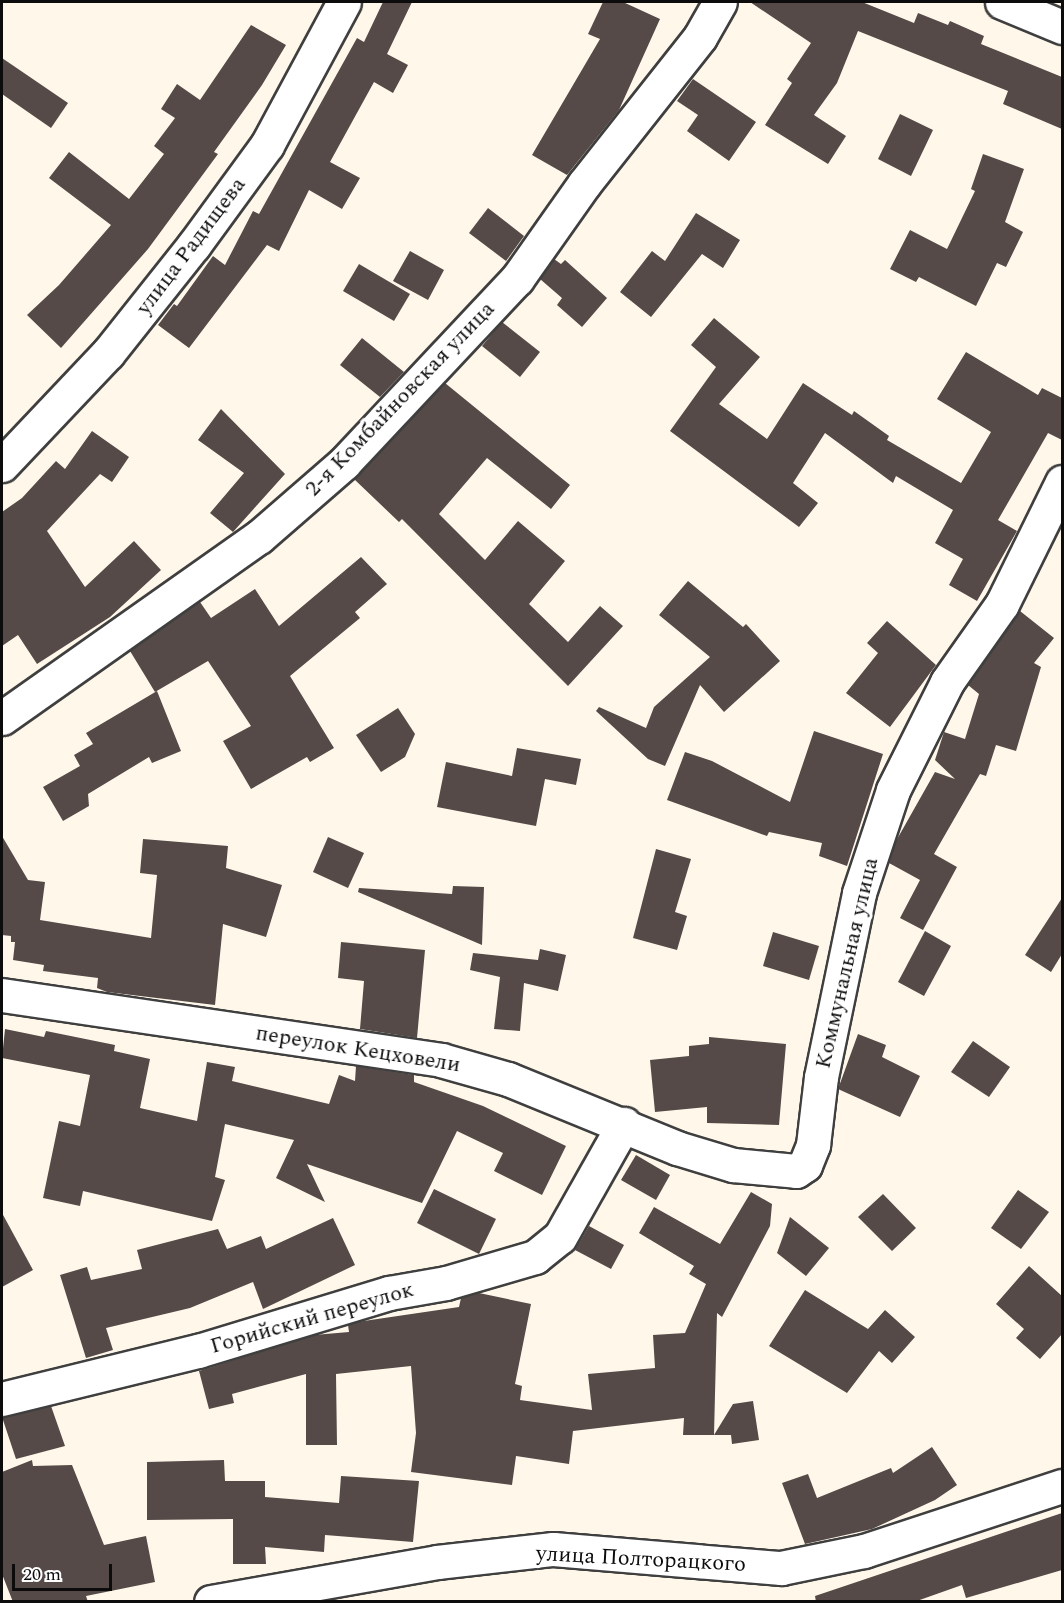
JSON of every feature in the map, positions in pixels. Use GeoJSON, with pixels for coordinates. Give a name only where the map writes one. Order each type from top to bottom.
{"type":"FeatureCollection","features":[{"type":"Feature","properties":{"kind":"street","name":"улица Радищева"},"geometry":{"type":"LineString","coordinates":[[2,465],[108,353],[194,245],[267,145],[344,2]]}},
{"type":"Feature","properties":{"kind":"street","name":"2-я Комбайновская улица"},"geometry":{"type":"LineString","coordinates":[[2,718],[259,537],[344,464],[517,279],[584,184],[699,37],[720,2]]}},
{"type":"Feature","properties":{"kind":"street"},"geometry":{"type":"LineString","coordinates":[[1002,2],[1062,27]]}},
{"type":"Feature","properties":{"kind":"street","name":"Коммунальная улица"},"geometry":{"type":"LineString","coordinates":[[805,1165],[813,1145],[821,1077],[859,893],[893,790],[947,682],[1002,604],[1062,482]]}},
{"type":"Feature","properties":{"kind":"street","name":"переулок Кецховели"},"geometry":{"type":"LineString","coordinates":[[2,995],[441,1060],[508,1079],[624,1124],[677,1148],[733,1165],[788,1171],[805,1165]]}},
{"type":"Feature","properties":{"kind":"street","name":"Горийский переулок"},"geometry":{"type":"LineString","coordinates":[[2,1399],[198,1351],[389,1293],[446,1283],[535,1257],[560,1236],[624,1124]]}},
{"type":"Feature","properties":{"kind":"street","name":"улица Полторацкого"},"geometry":{"type":"LineString","coordinates":[[211,1602],[437,1562],[553,1549],[781,1568],[864,1551],[1062,1486]]}},
{"type":"Feature","properties":{"kind":"building"},"geometry":{"type":"Polygon","coordinates":[[[383,2],[412,2],[387,54],[408,65],[393,93],[374,82],[330,162],[360,178],[342,209],[309,190],[279,251],[267,245],[189,348],[158,325],[174,304],[177,306],[213,256],[225,265],[253,211],[259,214],[357,38],[364,42],[383,2]]]}},
{"type":"Feature","properties":{"kind":"building"},"geometry":{"type":"Polygon","coordinates":[[[603,2],[623,2],[660,19],[619,110],[567,175],[532,155],[600,39],[588,34],[603,2]]]}},
{"type":"Feature","properties":{"kind":"building"},"geometry":{"type":"Polygon","coordinates":[[[750,2],[862,2],[914,23],[918,13],[948,25],[950,21],[984,36],[981,44],[1062,77],[1062,129],[1003,104],[1008,91],[858,31],[837,83],[814,115],[846,136],[828,164],[765,125],[792,83],[787,79],[811,43],[750,2]]]}},
{"type":"Feature","properties":{"kind":"building"},"geometry":{"type":"Polygon","coordinates":[[[251,25],[286,45],[262,85],[214,152],[218,154],[148,249],[61,348],[27,315],[59,285],[111,225],[49,178],[69,152],[129,199],[164,154],[154,146],[175,118],[161,109],[177,84],[200,100],[251,25]]]}},
{"type":"Feature","properties":{"kind":"building"},"geometry":{"type":"Polygon","coordinates":[[[2,58],[68,103],[51,128],[2,94],[2,58]]]}},
{"type":"Feature","properties":{"kind":"building"},"geometry":{"type":"Polygon","coordinates":[[[693,79],[756,122],[729,161],[687,131],[698,115],[677,101],[693,79]]]}},
{"type":"Feature","properties":{"kind":"building"},"geometry":{"type":"Polygon","coordinates":[[[900,114],[933,130],[911,176],[878,159],[900,114]]]}},
{"type":"Feature","properties":{"kind":"building"},"geometry":{"type":"Polygon","coordinates":[[[983,154],[1024,169],[1005,222],[1023,232],[1006,267],[997,263],[976,306],[919,277],[916,282],[890,269],[910,230],[947,249],[975,191],[971,189],[983,154]]]}},
{"type":"Feature","properties":{"kind":"building"},"geometry":{"type":"Polygon","coordinates":[[[488,208],[524,236],[506,261],[469,233],[488,208]]]}},
{"type":"Feature","properties":{"kind":"building"},"geometry":{"type":"Polygon","coordinates":[[[696,213],[740,240],[723,268],[702,254],[651,317],[620,292],[652,251],[665,261],[696,213]]]}},
{"type":"Feature","properties":{"kind":"building"},"geometry":{"type":"Polygon","coordinates":[[[410,251],[444,270],[428,300],[393,281],[410,251]]]}},
{"type":"Feature","properties":{"kind":"building"},"geometry":{"type":"Polygon","coordinates":[[[554,259],[561,264],[565,260],[607,298],[582,327],[557,305],[562,298],[540,279],[554,259]]]}},
{"type":"Feature","properties":{"kind":"building"},"geometry":{"type":"Polygon","coordinates":[[[359,264],[410,294],[394,321],[343,291],[359,264]]]}},
{"type":"Feature","properties":{"kind":"building"},"geometry":{"type":"Polygon","coordinates":[[[714,318],[760,357],[719,404],[767,439],[803,383],[852,415],[854,411],[889,436],[887,440],[961,483],[991,432],[937,399],[966,352],[1038,395],[1042,388],[1062,398],[1062,440],[1048,433],[998,520],[1017,531],[977,601],[949,585],[963,559],[935,543],[953,510],[896,476],[893,483],[825,433],[793,483],[818,503],[799,527],[670,431],[716,367],[691,345],[714,318]]]}},
{"type":"Feature","properties":{"kind":"building"},"geometry":{"type":"Polygon","coordinates":[[[502,322],[540,352],[520,377],[482,346],[502,322]]]}},
{"type":"Feature","properties":{"kind":"building"},"geometry":{"type":"Polygon","coordinates":[[[362,338],[404,372],[380,397],[340,365],[362,338]]]}},
{"type":"Feature","properties":{"kind":"building"},"geometry":{"type":"Polygon","coordinates":[[[445,383],[570,485],[551,509],[487,458],[439,514],[485,560],[518,521],[565,561],[529,604],[568,642],[600,606],[623,626],[568,686],[402,519],[399,522],[354,479],[445,383]]]}},
{"type":"Feature","properties":{"kind":"building"},"geometry":{"type":"Polygon","coordinates":[[[221,409],[285,474],[233,532],[210,513],[244,473],[198,440],[221,409]]]}},
{"type":"Feature","properties":{"kind":"building"},"geometry":{"type":"Polygon","coordinates":[[[92,431],[129,457],[112,482],[100,474],[47,531],[85,587],[134,541],[161,570],[110,617],[37,664],[18,635],[2,646],[2,512],[22,498],[56,461],[65,469],[92,431]]]}},
{"type":"Feature","properties":{"kind":"building"},"geometry":{"type":"Polygon","coordinates":[[[361,557],[387,584],[355,612],[360,618],[290,676],[334,748],[310,762],[307,757],[251,789],[223,741],[251,726],[208,661],[155,692],[130,651],[200,602],[211,618],[255,589],[279,626],[361,557]]]}},
{"type":"Feature","properties":{"kind":"building"},"geometry":{"type":"Polygon","coordinates":[[[688,581],[743,627],[746,624],[780,661],[724,712],[700,685],[665,766],[648,759],[596,711],[599,707],[646,728],[654,707],[710,657],[659,615],[688,581]]]}},
{"type":"Feature","properties":{"kind":"building"},"geometry":{"type":"Polygon","coordinates":[[[1020,611],[1054,638],[1034,663],[1041,667],[1016,751],[996,745],[986,776],[980,774],[934,854],[957,867],[923,930],[900,918],[920,880],[889,863],[896,841],[935,772],[955,779],[935,760],[944,732],[965,739],[979,694],[968,685],[1020,611]]]}},
{"type":"Feature","properties":{"kind":"building"},"geometry":{"type":"Polygon","coordinates":[[[887,621],[936,665],[890,727],[846,693],[878,653],[867,643],[887,621]]]}},
{"type":"Feature","properties":{"kind":"building"},"geometry":{"type":"Polygon","coordinates":[[[157,691],[181,751],[152,763],[149,757],[88,794],[89,806],[63,821],[43,787],[80,766],[74,755],[93,744],[86,733],[157,691]]]}},
{"type":"Feature","properties":{"kind":"building"},"geometry":{"type":"Polygon","coordinates":[[[398,708],[415,734],[405,757],[381,772],[356,735],[398,708]]]}},
{"type":"Feature","properties":{"kind":"building"},"geometry":{"type":"Polygon","coordinates":[[[814,731],[883,754],[847,866],[819,856],[822,843],[769,832],[767,836],[667,800],[685,752],[712,761],[790,802],[814,731]]]}},
{"type":"Feature","properties":{"kind":"building"},"geometry":{"type":"Polygon","coordinates":[[[517,748],[581,759],[576,785],[545,779],[536,826],[437,807],[446,762],[512,776],[517,748]]]}},
{"type":"Feature","properties":{"kind":"building"},"geometry":{"type":"Polygon","coordinates":[[[2,836],[28,880],[45,882],[40,920],[151,938],[157,875],[140,873],[143,839],[228,846],[226,868],[282,885],[266,937],[223,924],[215,1005],[107,992],[97,988],[98,978],[43,971],[44,965],[13,960],[15,942],[11,942],[11,936],[2,935],[2,836]]]}},
{"type":"Feature","properties":{"kind":"building"},"geometry":{"type":"Polygon","coordinates":[[[328,837],[364,853],[348,888],[313,872],[328,837]]]}},
{"type":"Feature","properties":{"kind":"building"},"geometry":{"type":"Polygon","coordinates":[[[656,849],[691,859],[675,912],[687,916],[677,950],[633,938],[656,849]]]}},
{"type":"Feature","properties":{"kind":"building"},"geometry":{"type":"Polygon","coordinates":[[[453,886],[484,887],[482,945],[358,892],[359,888],[452,894],[453,886]]]}},
{"type":"Feature","properties":{"kind":"building"},"geometry":{"type":"Polygon","coordinates":[[[1062,898],[1062,954],[1051,972],[1025,955],[1062,898]]]}},
{"type":"Feature","properties":{"kind":"building"},"geometry":{"type":"Polygon","coordinates":[[[925,931],[951,946],[924,996],[898,982],[925,931]]]}},
{"type":"Feature","properties":{"kind":"building"},"geometry":{"type":"Polygon","coordinates":[[[773,932],[819,946],[809,980],[763,966],[773,932]]]}},
{"type":"Feature","properties":{"kind":"building"},"geometry":{"type":"Polygon","coordinates":[[[341,942],[425,950],[417,1038],[360,1029],[364,981],[338,978],[341,942]]]}},
{"type":"Feature","properties":{"kind":"building"},"geometry":{"type":"Polygon","coordinates":[[[540,949],[566,955],[558,991],[524,983],[520,1031],[494,1029],[500,977],[470,970],[473,953],[538,960],[540,949]]]}},
{"type":"Feature","properties":{"kind":"building"},"geometry":{"type":"Polygon","coordinates":[[[5,1029],[44,1037],[46,1031],[115,1045],[114,1051],[150,1059],[140,1108],[197,1121],[207,1062],[235,1067],[232,1081],[329,1104],[339,1075],[355,1081],[356,1066],[414,1075],[414,1082],[483,1106],[566,1146],[542,1195],[494,1171],[503,1153],[457,1131],[422,1203],[307,1164],[325,1202],[276,1178],[294,1140],[225,1124],[215,1177],[225,1180],[212,1221],[83,1191],[80,1206],[43,1198],[59,1121],[80,1126],[90,1075],[2,1058],[5,1029]]]}},
{"type":"Feature","properties":{"kind":"building"},"geometry":{"type":"Polygon","coordinates":[[[858,1034],[886,1045],[882,1057],[920,1076],[900,1117],[838,1089],[858,1034]]]}},
{"type":"Feature","properties":{"kind":"building"},"geometry":{"type":"Polygon","coordinates":[[[709,1037],[786,1044],[779,1125],[707,1123],[707,1107],[655,1112],[650,1060],[689,1056],[689,1046],[709,1044],[709,1037]]]}},
{"type":"Feature","properties":{"kind":"building"},"geometry":{"type":"Polygon","coordinates":[[[973,1041],[1010,1067],[989,1097],[951,1072],[973,1041]]]}},
{"type":"Feature","properties":{"kind":"building"},"geometry":{"type":"Polygon","coordinates":[[[636,1155],[670,1175],[656,1200],[621,1180],[636,1155]]]}},
{"type":"Feature","properties":{"kind":"building"},"geometry":{"type":"Polygon","coordinates":[[[434,1189],[496,1219],[479,1254],[417,1223],[434,1189]]]}},
{"type":"Feature","properties":{"kind":"building"},"geometry":{"type":"Polygon","coordinates":[[[1018,1190],[1049,1212],[1021,1249],[991,1228],[1018,1190]]]}},
{"type":"Feature","properties":{"kind":"building"},"geometry":{"type":"Polygon","coordinates":[[[751,1192],[772,1204],[770,1226],[722,1317],[717,1313],[714,1435],[683,1435],[684,1418],[573,1431],[569,1464],[516,1456],[512,1485],[411,1472],[416,1433],[411,1366],[336,1374],[337,1445],[306,1445],[306,1374],[232,1394],[234,1403],[209,1409],[199,1371],[314,1335],[349,1332],[348,1325],[357,1322],[459,1307],[461,1298],[479,1293],[531,1304],[515,1384],[522,1386],[520,1400],[592,1410],[588,1374],[655,1368],[653,1335],[685,1333],[706,1284],[689,1274],[694,1266],[639,1233],[654,1207],[720,1244],[751,1192]]]}},
{"type":"Feature","properties":{"kind":"building"},"geometry":{"type":"Polygon","coordinates":[[[883,1194],[916,1228],[892,1251],[858,1217],[883,1194]]]}},
{"type":"Feature","properties":{"kind":"building"},"geometry":{"type":"Polygon","coordinates":[[[2,1213],[33,1270],[2,1287],[2,1213]]]}},
{"type":"Feature","properties":{"kind":"building"},"geometry":{"type":"Polygon","coordinates":[[[790,1217],[829,1248],[806,1276],[777,1253],[790,1217]]]}},
{"type":"Feature","properties":{"kind":"building"},"geometry":{"type":"Polygon","coordinates":[[[333,1218],[355,1265],[263,1309],[253,1282],[190,1308],[106,1328],[113,1350],[86,1358],[60,1275],[87,1267],[91,1280],[142,1269],[137,1250],[218,1229],[227,1249],[261,1236],[266,1249],[333,1218]]]}},
{"type":"Feature","properties":{"kind":"building"},"geometry":{"type":"Polygon","coordinates":[[[589,1226],[624,1245],[611,1269],[575,1250],[589,1226]]]}},
{"type":"Feature","properties":{"kind":"building"},"geometry":{"type":"Polygon","coordinates":[[[1029,1266],[1062,1296],[1062,1334],[1040,1359],[1016,1338],[1024,1329],[996,1304],[1029,1266]]]}},
{"type":"Feature","properties":{"kind":"building"},"geometry":{"type":"Polygon","coordinates":[[[805,1290],[868,1329],[885,1310],[915,1337],[892,1363],[879,1351],[847,1393],[769,1346],[805,1290]]]}},
{"type":"Feature","properties":{"kind":"building"},"geometry":{"type":"Polygon","coordinates":[[[753,1401],[759,1440],[732,1444],[731,1435],[714,1435],[733,1404],[753,1401]]]}},
{"type":"Feature","properties":{"kind":"building"},"geometry":{"type":"Polygon","coordinates":[[[51,1406],[65,1446],[16,1459],[2,1417],[51,1406]]]}},
{"type":"Feature","properties":{"kind":"building"},"geometry":{"type":"Polygon","coordinates":[[[932,1447],[957,1485],[935,1500],[872,1529],[805,1544],[782,1483],[808,1474],[817,1498],[891,1468],[893,1473],[932,1447]]]}},
{"type":"Feature","properties":{"kind":"building"},"geometry":{"type":"Polygon","coordinates":[[[32,1460],[33,1466],[72,1465],[104,1545],[146,1536],[155,1582],[86,1596],[88,1602],[13,1602],[2,1574],[2,1472],[32,1460]]]}},
{"type":"Feature","properties":{"kind":"building"},"geometry":{"type":"Polygon","coordinates":[[[224,1460],[225,1481],[265,1481],[265,1497],[339,1503],[341,1476],[419,1481],[413,1542],[325,1535],[324,1552],[265,1547],[266,1564],[233,1564],[233,1519],[147,1520],[147,1462],[224,1460]]]}},
{"type":"Feature","properties":{"kind":"building"},"geometry":{"type":"Polygon","coordinates":[[[1062,1513],[1062,1570],[966,1598],[962,1585],[914,1602],[816,1602],[815,1596],[1062,1513]]]}}]}
